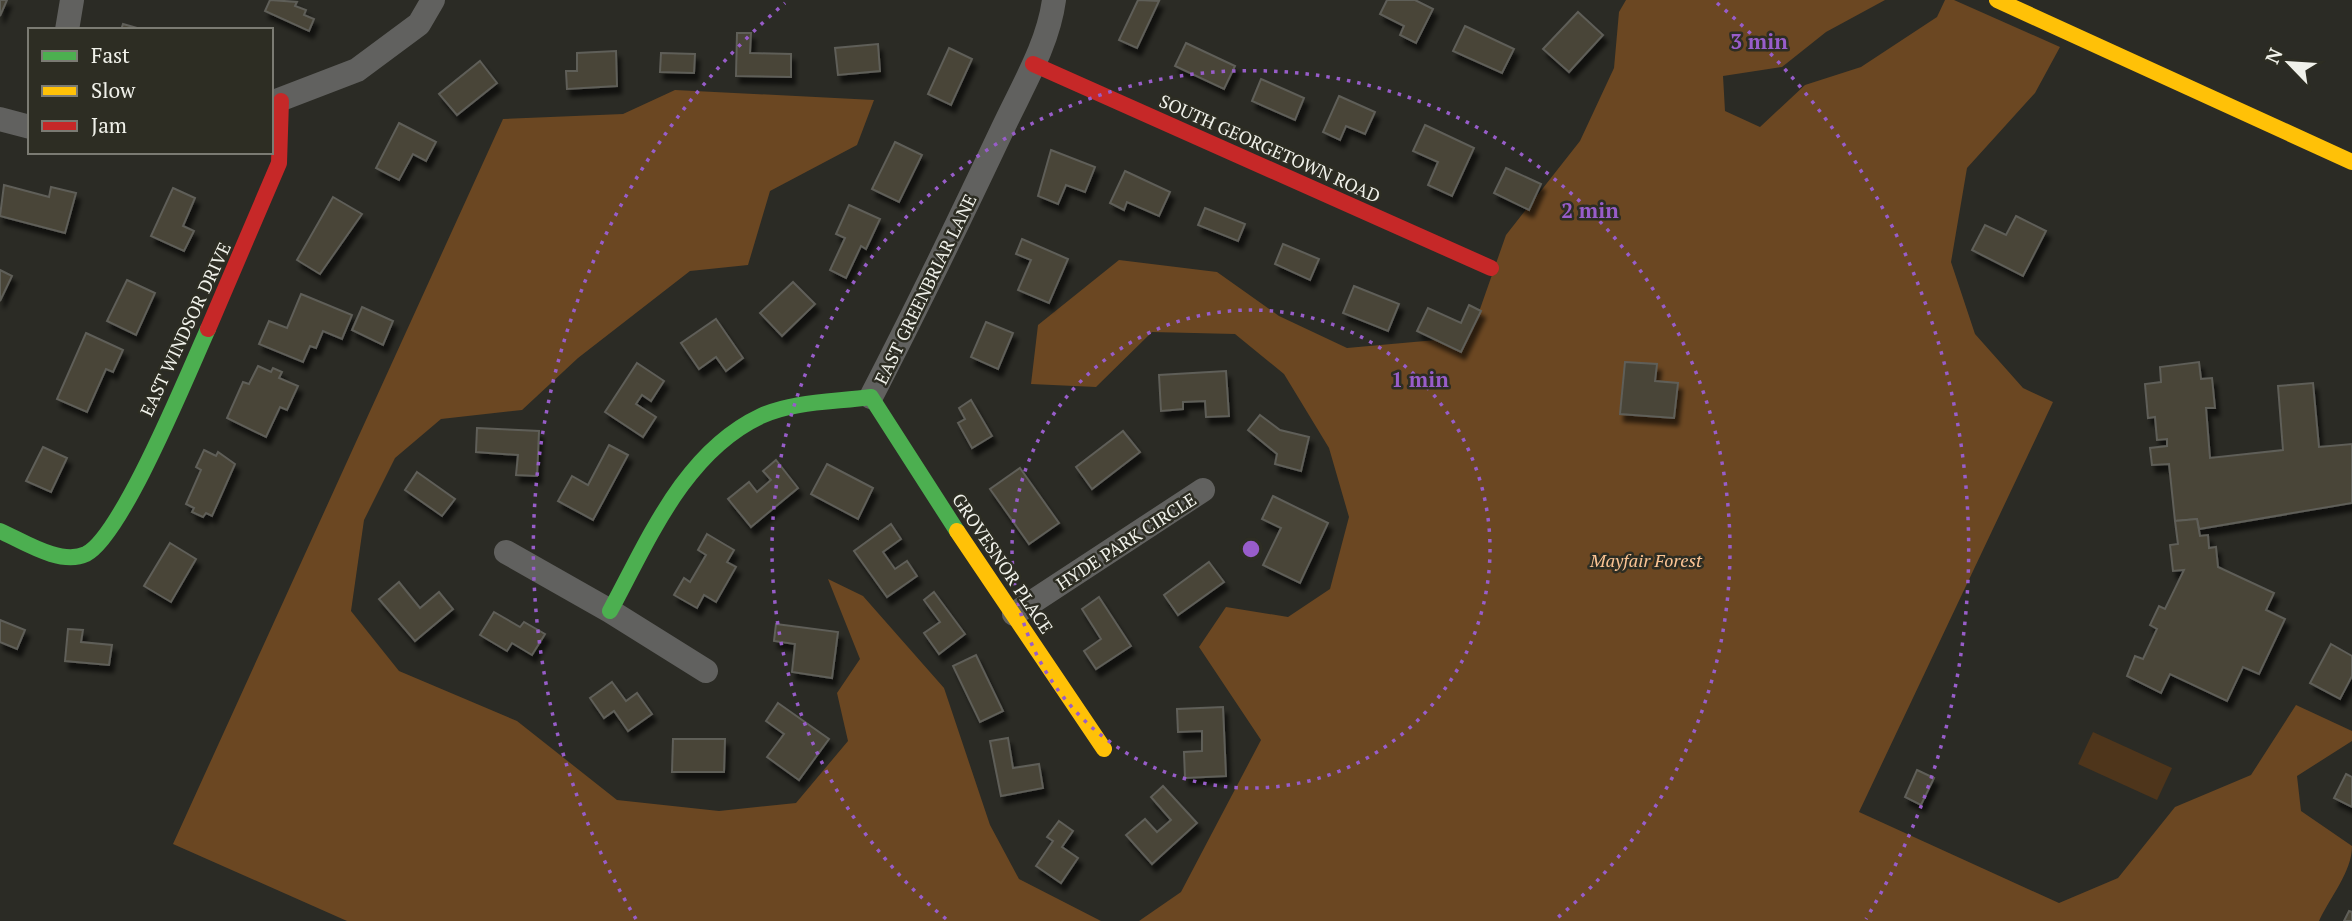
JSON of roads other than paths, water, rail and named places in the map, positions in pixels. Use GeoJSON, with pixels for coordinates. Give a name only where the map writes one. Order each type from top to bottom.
{"type":"FeatureCollection","features":[{"type":"Feature","properties":{"kind":"street"},"geometry":{"type":"LineString","coordinates":[[67,28],[72,0]]}},
{"type":"Feature","properties":{"kind":"street"},"geometry":{"type":"LineString","coordinates":[[276,102],[357,70],[419,24],[433,0]]}},
{"type":"Feature","properties":{"kind":"street","name":"EAST GREENBRIAR LANE"},"geometry":{"type":"LineString","coordinates":[[610,611],[670,503],[719,440],[763,415],[871,397],[942,259],[1051,23],[1054,0]]}},
{"type":"Feature","properties":{"kind":"street"},"geometry":{"type":"LineString","coordinates":[[1997,0],[2352,162]]}},
{"type":"Feature","properties":{"kind":"street","name":"SOUTH GEORGETOWN ROAD"},"geometry":{"type":"LineString","coordinates":[[1032,64],[1491,268]]}},
{"type":"Feature","properties":{"kind":"street","name":"EAST WINDSOR DRIVE"},"geometry":{"type":"LineString","coordinates":[[0,531],[58,556],[84,555],[102,542],[129,496],[239,261],[279,163],[276,102]]}},
{"type":"Feature","properties":{"kind":"street"},"geometry":{"type":"LineString","coordinates":[[0,118],[28,126]]}},
{"type":"Feature","properties":{"kind":"street","name":"GROVESNOR PLACE"},"geometry":{"type":"LineString","coordinates":[[871,397],[895,438],[1104,749]]}},
{"type":"Feature","properties":{"kind":"street","name":"HYDE PARK CIRCLE"},"geometry":{"type":"LineString","coordinates":[[1014,614],[1202,490]]}},
{"type":"Feature","properties":{"kind":"street"},"geometry":{"type":"LineString","coordinates":[[506,552],[610,611],[706,671]]}},
{"type":"Feature","properties":{"kind":"park label","name":"Mayfair Forest"},"geometry":{"type":"Point","coordinates":[1646,560]}}]}
